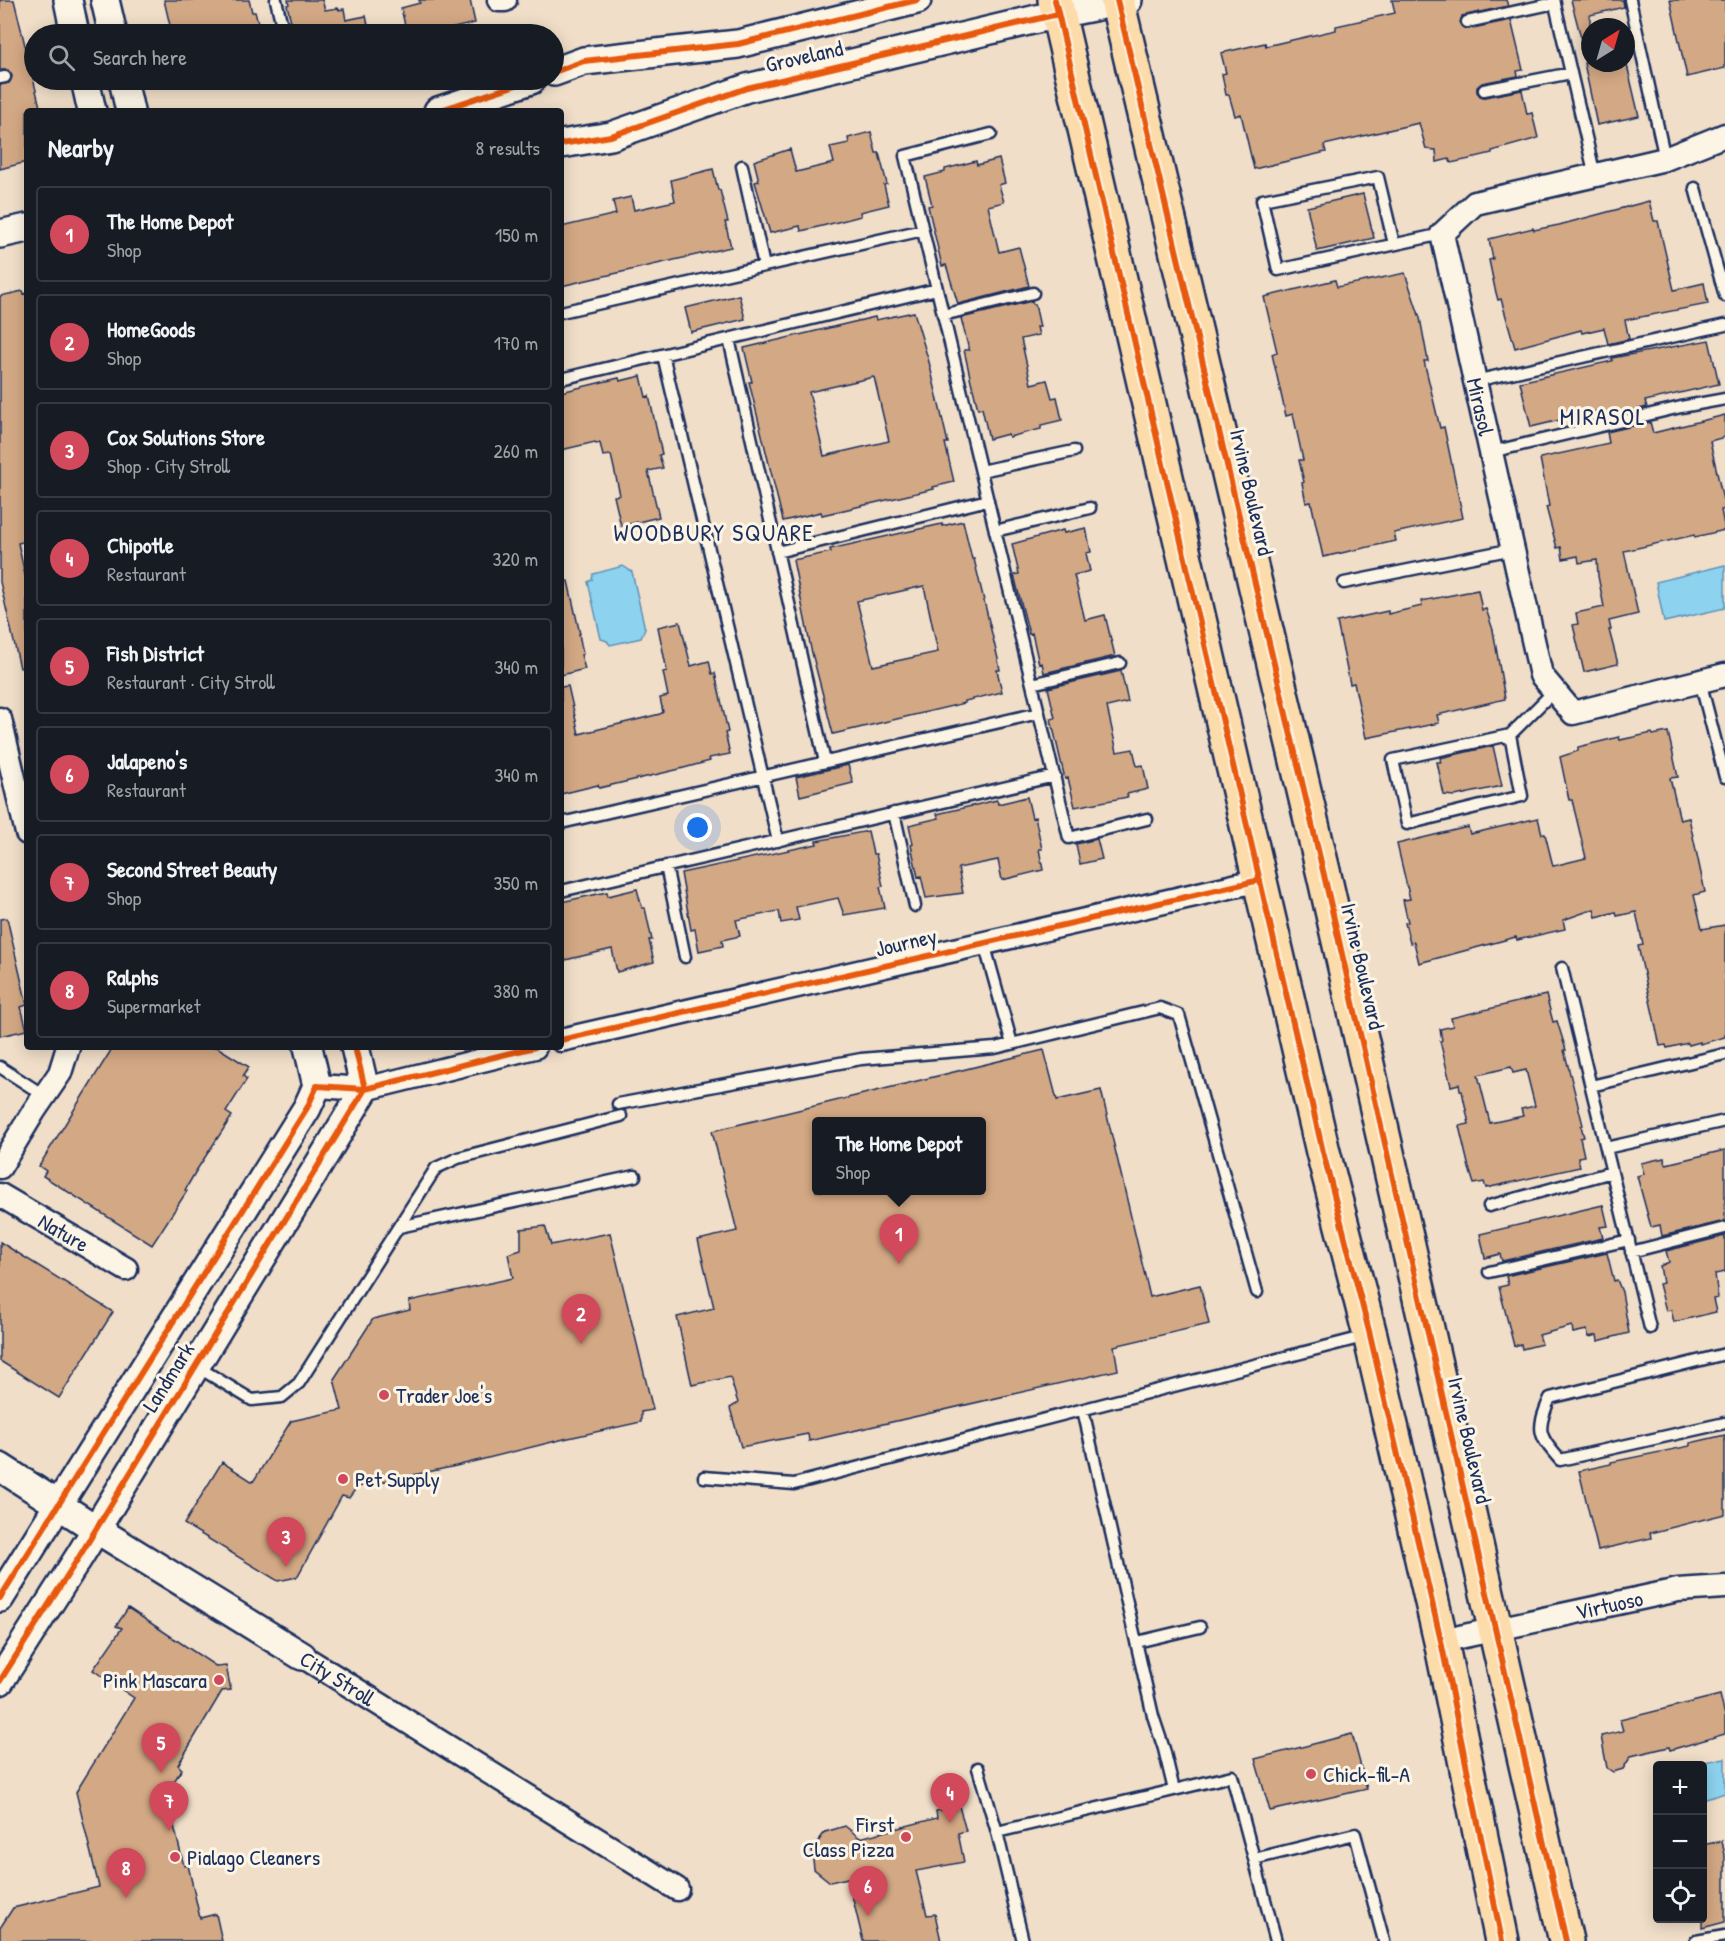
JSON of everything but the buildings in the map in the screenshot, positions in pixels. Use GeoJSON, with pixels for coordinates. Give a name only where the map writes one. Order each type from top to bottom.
{"type":"FeatureCollection","features":[{"type":"Feature","properties":{"kind":"main road","name":"Irvine Boulevard"},"geometry":{"type":"LineString","coordinates":[[1121,1],[1324,875],[1566,1941]]}},
{"type":"Feature","properties":{"kind":"main road"},"geometry":{"type":"LineString","coordinates":[[1057,7],[1323,1152],[1370,1335],[1441,1641],[1502,1941]]}},
{"type":"Feature","properties":{"kind":"street"},"geometry":{"type":"LineString","coordinates":[[68,0],[73,24]]}},
{"type":"Feature","properties":{"kind":"street"},"geometry":{"type":"LineString","coordinates":[[105,0],[111,24]]}},
{"type":"Feature","properties":{"kind":"street"},"geometry":{"type":"LineString","coordinates":[[500,0],[505,0]]}},
{"type":"Feature","properties":{"kind":"street","name":"Groveland"},"geometry":{"type":"LineString","coordinates":[[564,68],[584,61],[738,44],[917,0]]}},
{"type":"Feature","properties":{"kind":"street","name":"Groveland"},"geometry":{"type":"LineString","coordinates":[[564,144],[611,136],[747,88],[1057,7],[1121,1]]}},
{"type":"Feature","properties":{"kind":"street"},"geometry":{"type":"LineString","coordinates":[[87,90],[91,108]]}},
{"type":"Feature","properties":{"kind":"street"},"geometry":{"type":"LineString","coordinates":[[125,90],[129,108]]}},
{"type":"Feature","properties":{"kind":"street"},"geometry":{"type":"LineString","coordinates":[[447,108],[501,90]]}},
{"type":"Feature","properties":{"kind":"street"},"geometry":{"type":"LineString","coordinates":[[1442,234],[1475,202],[1665,159],[1725,135]]}},
{"type":"Feature","properties":{"kind":"street"},"geometry":{"type":"LineString","coordinates":[[0,234],[24,229]]}},
{"type":"Feature","properties":{"kind":"street","name":"Mirasol"},"geometry":{"type":"LineString","coordinates":[[1442,234],[1541,675],[1573,713],[1725,675]]}},
{"type":"Feature","properties":{"kind":"street"},"geometry":{"type":"LineString","coordinates":[[0,718],[24,820]]}},
{"type":"Feature","properties":{"kind":"street","name":"Journey"},"geometry":{"type":"LineString","coordinates":[[564,1040],[1260,880]]}},
{"type":"Feature","properties":{"kind":"street"},"geometry":{"type":"LineString","coordinates":[[0,1167],[60,1073],[67,1050]]}},
{"type":"Feature","properties":{"kind":"street"},"geometry":{"type":"LineString","coordinates":[[309,1050],[317,1086],[365,1089],[523,1050]]}},
{"type":"Feature","properties":{"kind":"street"},"geometry":{"type":"LineString","coordinates":[[356,1050],[365,1089]]}},
{"type":"Feature","properties":{"kind":"street","name":"Landmark"},"geometry":{"type":"LineString","coordinates":[[0,1598],[307,1108],[317,1086]]}},
{"type":"Feature","properties":{"kind":"street","name":"Landmark"},"geometry":{"type":"LineString","coordinates":[[0,1681],[96,1529],[365,1089]]}},
{"type":"Feature","properties":{"kind":"street","name":"Nature"},"geometry":{"type":"LineString","coordinates":[[0,1195],[126,1269]]}},
{"type":"Feature","properties":{"kind":"street","name":"City Stroll"},"geometry":{"type":"LineString","coordinates":[[0,1467],[96,1529],[677,1889]]}},
{"type":"Feature","properties":{"kind":"street","name":"Virtuoso"},"geometry":{"type":"LineString","coordinates":[[1441,1641],[1678,1590],[1725,1587]]}},
{"type":"Feature","properties":{"kind":"lane"},"geometry":{"type":"LineString","coordinates":[[276,0],[282,24]]}},
{"type":"Feature","properties":{"kind":"lane"},"geometry":{"type":"LineString","coordinates":[[1630,0],[1665,159]]}},
{"type":"Feature","properties":{"kind":"lane"},"geometry":{"type":"LineString","coordinates":[[1467,22],[1555,2],[1595,176]]}},
{"type":"Feature","properties":{"kind":"lane"},"geometry":{"type":"LineString","coordinates":[[1484,90],[1571,72]]}},
{"type":"Feature","properties":{"kind":"lane"},"geometry":{"type":"LineString","coordinates":[[991,134],[905,156],[1069,838],[1148,819]]}},
{"type":"Feature","properties":{"kind":"lane"},"geometry":{"type":"LineString","coordinates":[[742,166],[764,266]]}},
{"type":"Feature","properties":{"kind":"lane"},"geometry":{"type":"LineString","coordinates":[[1395,244],[1378,177],[1262,200],[1278,270],[1442,234]]}},
{"type":"Feature","properties":{"kind":"lane"},"geometry":{"type":"LineString","coordinates":[[1695,188],[1725,296]]}},
{"type":"Feature","properties":{"kind":"lane"},"geometry":{"type":"LineString","coordinates":[[564,311],[923,231]]}},
{"type":"Feature","properties":{"kind":"lane"},"geometry":{"type":"LineString","coordinates":[[564,378],[937,289]]}},
{"type":"Feature","properties":{"kind":"lane"},"geometry":{"type":"LineString","coordinates":[[943,315],[1034,292]]}},
{"type":"Feature","properties":{"kind":"lane"},"geometry":{"type":"LineString","coordinates":[[1475,381],[1725,326]]}},
{"type":"Feature","properties":{"kind":"lane"},"geometry":{"type":"LineString","coordinates":[[729,339],[825,762]]}},
{"type":"Feature","properties":{"kind":"lane"},"geometry":{"type":"LineString","coordinates":[[663,355],[777,841]]}},
{"type":"Feature","properties":{"kind":"lane"},"geometry":{"type":"LineString","coordinates":[[1491,452],[1681,407],[1725,399]]}},
{"type":"Feature","properties":{"kind":"lane"},"geometry":{"type":"LineString","coordinates":[[981,471],[1074,451]]}},
{"type":"Feature","properties":{"kind":"lane"},"geometry":{"type":"LineString","coordinates":[[777,552],[988,500]]}},
{"type":"Feature","properties":{"kind":"lane"},"geometry":{"type":"LineString","coordinates":[[995,531],[1090,508]]}},
{"type":"Feature","properties":{"kind":"lane"},"geometry":{"type":"LineString","coordinates":[[1344,583],[1513,549]]}},
{"type":"Feature","properties":{"kind":"lane"},"geometry":{"type":"LineString","coordinates":[[1032,684],[1120,663]]}},
{"type":"Feature","properties":{"kind":"lane"},"geometry":{"type":"LineString","coordinates":[[1700,681],[1725,777]]}},
{"type":"Feature","properties":{"kind":"lane"},"geometry":{"type":"LineString","coordinates":[[1510,735],[1522,796],[1407,824],[1393,760],[1510,735],[1554,691]]}},
{"type":"Feature","properties":{"kind":"lane"},"geometry":{"type":"LineString","coordinates":[[564,822],[1039,713]]}},
{"type":"Feature","properties":{"kind":"lane"},"geometry":{"type":"LineString","coordinates":[[564,890],[1055,776]]}},
{"type":"Feature","properties":{"kind":"lane"},"geometry":{"type":"LineString","coordinates":[[894,813],[915,906]]}},
{"type":"Feature","properties":{"kind":"lane"},"geometry":{"type":"LineString","coordinates":[[666,867],[685,957]]}},
{"type":"Feature","properties":{"kind":"lane"},"geometry":{"type":"LineString","coordinates":[[984,943],[1012,1044]]}},
{"type":"Feature","properties":{"kind":"lane"},"geometry":{"type":"LineString","coordinates":[[1562,968],[1650,1328]]}},
{"type":"Feature","properties":{"kind":"lane"},"geometry":{"type":"LineString","coordinates":[[196,1366],[252,1400],[282,1397],[299,1383],[436,1168],[458,1158],[620,1110],[861,1059],[995,1048],[1160,1008],[1179,1015],[1257,1292]]}},
{"type":"Feature","properties":{"kind":"lane"},"geometry":{"type":"LineString","coordinates":[[1591,1086],[1725,1054]]}},
{"type":"Feature","properties":{"kind":"lane"},"geometry":{"type":"LineString","coordinates":[[0,1067],[46,1096]]}},
{"type":"Feature","properties":{"kind":"lane"},"geometry":{"type":"LineString","coordinates":[[1606,1148],[1725,1121]]}},
{"type":"Feature","properties":{"kind":"lane"},"geometry":{"type":"LineString","coordinates":[[1489,1206],[1612,1172]]}},
{"type":"Feature","properties":{"kind":"lane"},"geometry":{"type":"LineString","coordinates":[[399,1227],[635,1176]]}},
{"type":"Feature","properties":{"kind":"lane"},"geometry":{"type":"LineString","coordinates":[[1631,1252],[1725,1227]]}},
{"type":"Feature","properties":{"kind":"lane"},"geometry":{"type":"LineString","coordinates":[[1489,1272],[1629,1240]]}},
{"type":"Feature","properties":{"kind":"lane"},"geometry":{"type":"LineString","coordinates":[[704,1477],[794,1484],[1370,1335]]}},
{"type":"Feature","properties":{"kind":"lane"},"geometry":{"type":"LineString","coordinates":[[1725,1354],[1550,1398],[1540,1421],[1544,1441],[1560,1460],[1725,1424]]}},
{"type":"Feature","properties":{"kind":"lane"},"geometry":{"type":"LineString","coordinates":[[1083,1410],[1153,1716],[1174,1790]]}},
{"type":"Feature","properties":{"kind":"lane"},"geometry":{"type":"LineString","coordinates":[[1137,1642],[1200,1627]]}},
{"type":"Feature","properties":{"kind":"lane"},"geometry":{"type":"LineString","coordinates":[[978,1768],[997,1832],[1023,1941]]}},
{"type":"Feature","properties":{"kind":"lane"},"geometry":{"type":"LineString","coordinates":[[997,1832],[1232,1776],[1276,1941]]}},
{"type":"Feature","properties":{"kind":"lane"},"geometry":{"type":"LineString","coordinates":[[1254,1859],[1355,1834],[1383,1941]]}},
{"type":"Feature","properties":{"kind":"lane"},"geometry":{"type":"LineString","coordinates":[[1696,1941],[1725,1936]]}},
{"type":"Feature","properties":{"kind":"water"},"geometry":{"type":"Polygon","coordinates":[[[1725,565],[1725,608],[1664,622],[1656,582],[1725,565]]]}},
{"type":"Feature","properties":{"kind":"water"},"geometry":{"type":"Polygon","coordinates":[[[623,566],[632,572],[645,629],[641,638],[610,645],[601,639],[588,582],[592,580],[593,574],[623,566]]]}},
{"type":"Feature","properties":{"kind":"water"},"geometry":{"type":"Polygon","coordinates":[[[1725,1758],[1725,1793],[1707,1799],[1707,1762],[1725,1758]]]}},
{"type":"Feature","properties":{"kind":"cycle path"},"geometry":{"type":"LineString","coordinates":[[564,68],[584,61],[738,44],[917,0]]}},
{"type":"Feature","properties":{"kind":"cycle path"},"geometry":{"type":"LineString","coordinates":[[1055,0],[1323,1152],[1370,1335],[1441,1641],[1502,1941]]}},
{"type":"Feature","properties":{"kind":"cycle path"},"geometry":{"type":"LineString","coordinates":[[1117,0],[1324,875],[1566,1941]]}},
{"type":"Feature","properties":{"kind":"cycle path"},"geometry":{"type":"LineString","coordinates":[[564,144],[611,136],[747,88],[1058,14]]}},
{"type":"Feature","properties":{"kind":"cycle path"},"geometry":{"type":"LineString","coordinates":[[447,108],[501,90]]}},
{"type":"Feature","properties":{"kind":"cycle path"},"geometry":{"type":"LineString","coordinates":[[564,1039],[1260,880]]}},
{"type":"Feature","properties":{"kind":"cycle path"},"geometry":{"type":"LineString","coordinates":[[0,1681],[79,1557],[365,1089],[356,1050]]}},
{"type":"Feature","properties":{"kind":"cycle path"},"geometry":{"type":"LineString","coordinates":[[317,1086],[365,1089],[523,1050]]}},
{"type":"Feature","properties":{"kind":"cycle path"},"geometry":{"type":"LineString","coordinates":[[0,1598],[307,1108],[317,1086]]}},
{"type":"Feature","properties":{"kind":"place","name":"The Home Depot"},"geometry":{"type":"Point","coordinates":[899,1264]}},
{"type":"Feature","properties":{"kind":"place","name":"HomeGoods"},"geometry":{"type":"Point","coordinates":[581,1344]}},
{"type":"Feature","properties":{"kind":"place","name":"Trader Joe's"},"geometry":{"type":"Point","coordinates":[384,1395]}},
{"type":"Feature","properties":{"kind":"place","name":"Pet Supply"},"geometry":{"type":"Point","coordinates":[343,1479]}},
{"type":"Feature","properties":{"kind":"place","name":"Cox Solutions Store"},"geometry":{"type":"Point","coordinates":[286,1567]}},
{"type":"Feature","properties":{"kind":"place","name":"Pink Mascara"},"geometry":{"type":"Point","coordinates":[219,1680]}},
{"type":"Feature","properties":{"kind":"place","name":"Fish District"},"geometry":{"type":"Point","coordinates":[161,1773]}},
{"type":"Feature","properties":{"kind":"place","name":"Chick-fil-A"},"geometry":{"type":"Point","coordinates":[1311,1774]}},
{"type":"Feature","properties":{"kind":"place","name":"Chipotle"},"geometry":{"type":"Point","coordinates":[950,1823]}},
{"type":"Feature","properties":{"kind":"place","name":"Second Street Beauty"},"geometry":{"type":"Point","coordinates":[169,1831]}},
{"type":"Feature","properties":{"kind":"place","name":"First Class Pizza"},"geometry":{"type":"Point","coordinates":[906,1837]}},
{"type":"Feature","properties":{"kind":"place","name":"Pialago Cleaners"},"geometry":{"type":"Point","coordinates":[175,1857]}},
{"type":"Feature","properties":{"kind":"place","name":"Ralphs"},"geometry":{"type":"Point","coordinates":[126,1898]}},
{"type":"Feature","properties":{"kind":"place","name":"Jalapeno's"},"geometry":{"type":"Point","coordinates":[868,1916]}},
{"type":"Feature","properties":{"kind":"district","name":"MIRASOL"},"geometry":{"type":"Point","coordinates":[1603,416]}},
{"type":"Feature","properties":{"kind":"district","name":"WOODBURY SQUARE"},"geometry":{"type":"Point","coordinates":[714,532]}}]}
